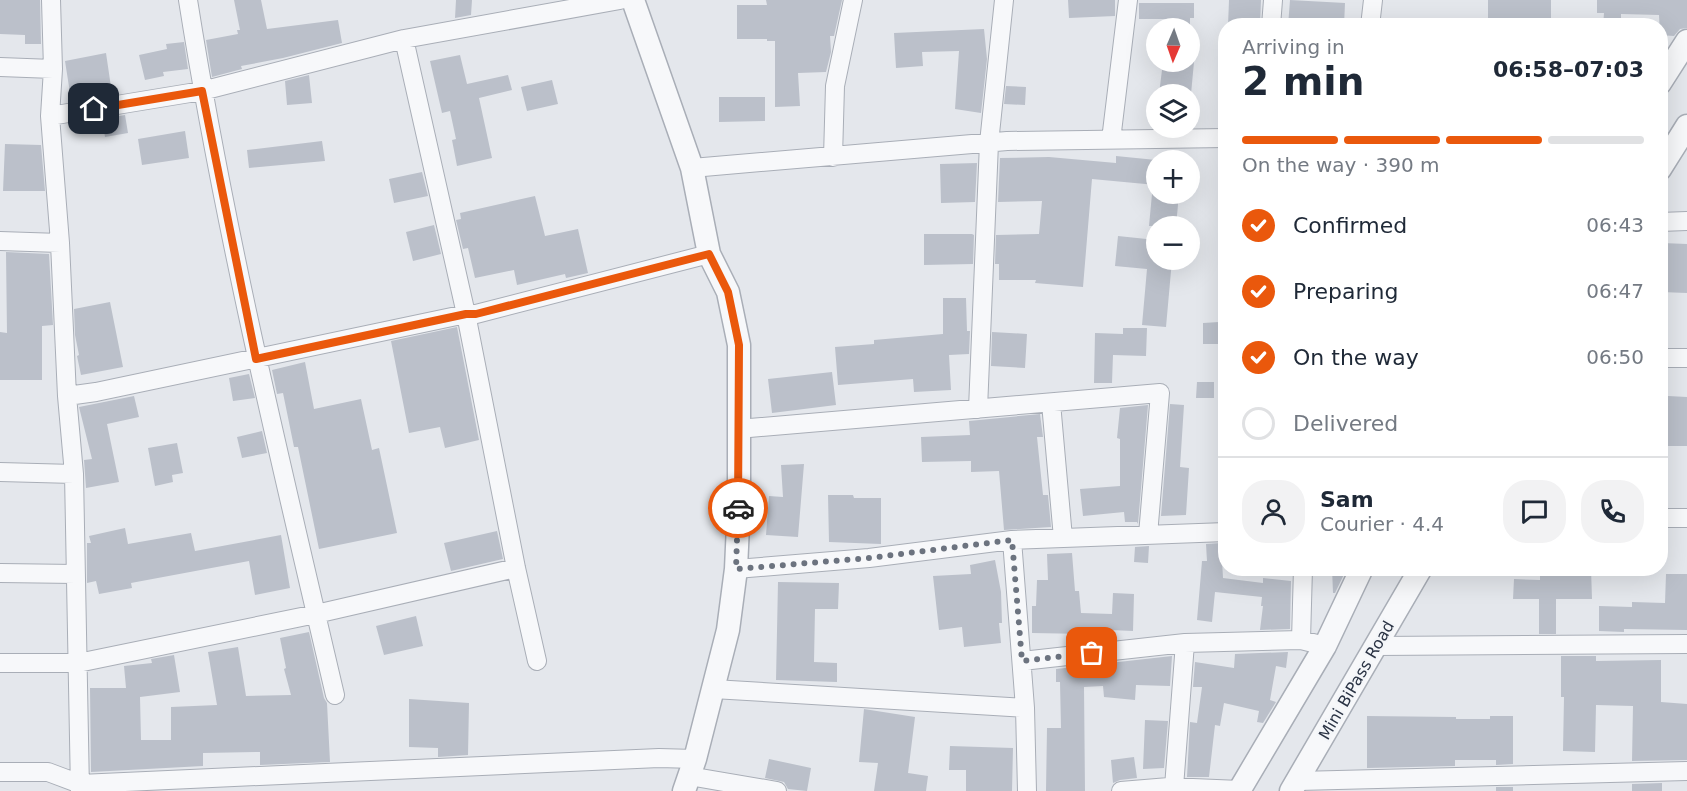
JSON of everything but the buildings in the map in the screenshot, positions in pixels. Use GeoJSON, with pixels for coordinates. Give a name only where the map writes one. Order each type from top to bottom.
{"type":"FeatureCollection","features":[{"type":"Feature","properties":{"kind":"street"},"geometry":{"type":"LineString","coordinates":[[51,0],[50,116],[74,474],[80,787]]}},
{"type":"Feature","properties":{"kind":"street"},"geometry":{"type":"LineString","coordinates":[[188,0],[202,91],[256,359],[335,695]]}},
{"type":"Feature","properties":{"kind":"street"},"geometry":{"type":"LineString","coordinates":[[50,116],[202,91],[404,39],[620,0]]}},
{"type":"Feature","properties":{"kind":"street"},"geometry":{"type":"LineString","coordinates":[[633,0],[692,168],[709,254],[728,292],[739,345],[739,503],[736,569],[728,630],[689,775]]}},
{"type":"Feature","properties":{"kind":"street"},"geometry":{"type":"LineString","coordinates":[[833,157],[835,86],[853,0]]}},
{"type":"Feature","properties":{"kind":"street"},"geometry":{"type":"LineString","coordinates":[[978,409],[989,142],[1004,0]]}},
{"type":"Feature","properties":{"kind":"street"},"geometry":{"type":"LineString","coordinates":[[1111,140],[1128,0]]}},
{"type":"Feature","properties":{"kind":"street"},"geometry":{"type":"LineString","coordinates":[[1272,18],[1273,0]]}},
{"type":"Feature","properties":{"kind":"street"},"geometry":{"type":"LineString","coordinates":[[1371,18],[1373,0]]}},
{"type":"Feature","properties":{"kind":"street"},"geometry":{"type":"LineString","coordinates":[[404,39],[466,314],[516,568],[537,661]]}},
{"type":"Feature","properties":{"kind":"street"},"geometry":{"type":"LineString","coordinates":[[1668,71],[1687,41]]}},
{"type":"Feature","properties":{"kind":"street"},"geometry":{"type":"LineString","coordinates":[[0,67],[52,69]]}},
{"type":"Feature","properties":{"kind":"street"},"geometry":{"type":"LineString","coordinates":[[1668,156],[1687,126]]}},
{"type":"Feature","properties":{"kind":"street"},"geometry":{"type":"LineString","coordinates":[[692,168],[989,142],[1218,138]]}},
{"type":"Feature","properties":{"kind":"street"},"geometry":{"type":"LineString","coordinates":[[1668,222],[1687,221]]}},
{"type":"Feature","properties":{"kind":"street"},"geometry":{"type":"LineString","coordinates":[[0,242],[60,243]]}},
{"type":"Feature","properties":{"kind":"street"},"geometry":{"type":"LineString","coordinates":[[67,396],[96,392],[466,314],[476,314],[709,254]]}},
{"type":"Feature","properties":{"kind":"street"},"geometry":{"type":"LineString","coordinates":[[1668,358],[1687,358]]}},
{"type":"Feature","properties":{"kind":"street"},"geometry":{"type":"LineString","coordinates":[[738,429],[1160,393],[1148,535]]}},
{"type":"Feature","properties":{"kind":"street"},"geometry":{"type":"LineString","coordinates":[[1051,403],[1063,538]]}},
{"type":"Feature","properties":{"kind":"street"},"geometry":{"type":"LineString","coordinates":[[0,472],[74,474]]}},
{"type":"Feature","properties":{"kind":"street"},"geometry":{"type":"LineString","coordinates":[[1668,518],[1687,518]]}},
{"type":"Feature","properties":{"kind":"street"},"geometry":{"type":"LineString","coordinates":[[736,569],[869,558],[1012,540],[1218,532]]}},
{"type":"Feature","properties":{"kind":"street"},"geometry":{"type":"LineString","coordinates":[[1012,540],[1022,661],[1027,791]]}},
{"type":"Feature","properties":{"kind":"street"},"geometry":{"type":"LineString","coordinates":[[0,663],[78,663],[316,614],[516,568]]}},
{"type":"Feature","properties":{"kind":"street"},"geometry":{"type":"LineString","coordinates":[[0,573],[76,574]]}},
{"type":"Feature","properties":{"kind":"street"},"geometry":{"type":"LineString","coordinates":[[1301,640],[1304,576]]}},
{"type":"Feature","properties":{"kind":"street"},"geometry":{"type":"LineString","coordinates":[[1121,791],[1174,787],[1240,790],[1325,646],[1358,576]]}},
{"type":"Feature","properties":{"kind":"street","name":"Mini BiPass Road"},"geometry":{"type":"LineString","coordinates":[[1295,786],[1416,576]]}},
{"type":"Feature","properties":{"kind":"street"},"geometry":{"type":"LineString","coordinates":[[1022,661],[1185,643],[1301,640],[1325,646]]}},
{"type":"Feature","properties":{"kind":"street"},"geometry":{"type":"LineString","coordinates":[[1174,787],[1185,643]]}},
{"type":"Feature","properties":{"kind":"street"},"geometry":{"type":"LineString","coordinates":[[1376,646],[1687,644]]}},
{"type":"Feature","properties":{"kind":"street"},"geometry":{"type":"LineString","coordinates":[[713,689],[1024,708]]}},
{"type":"Feature","properties":{"kind":"street"},"geometry":{"type":"LineString","coordinates":[[0,772],[48,772],[80,787],[647,758],[689,775],[777,791]]}},
{"type":"Feature","properties":{"kind":"street"},"geometry":{"type":"LineString","coordinates":[[1295,786],[1687,771]]}},
{"type":"Feature","properties":{"kind":"way so far"},"geometry":{"type":"LineString","coordinates":[[738,508],[736,569],[869,558],[1012,540],[1022,661],[1092,653]]}},
{"type":"Feature","properties":{"kind":"route"},"geometry":{"type":"LineString","coordinates":[[94,109],[202,91],[256,359],[466,314],[476,314],[709,254],[728,292],[739,345],[738,508]]}}]}
